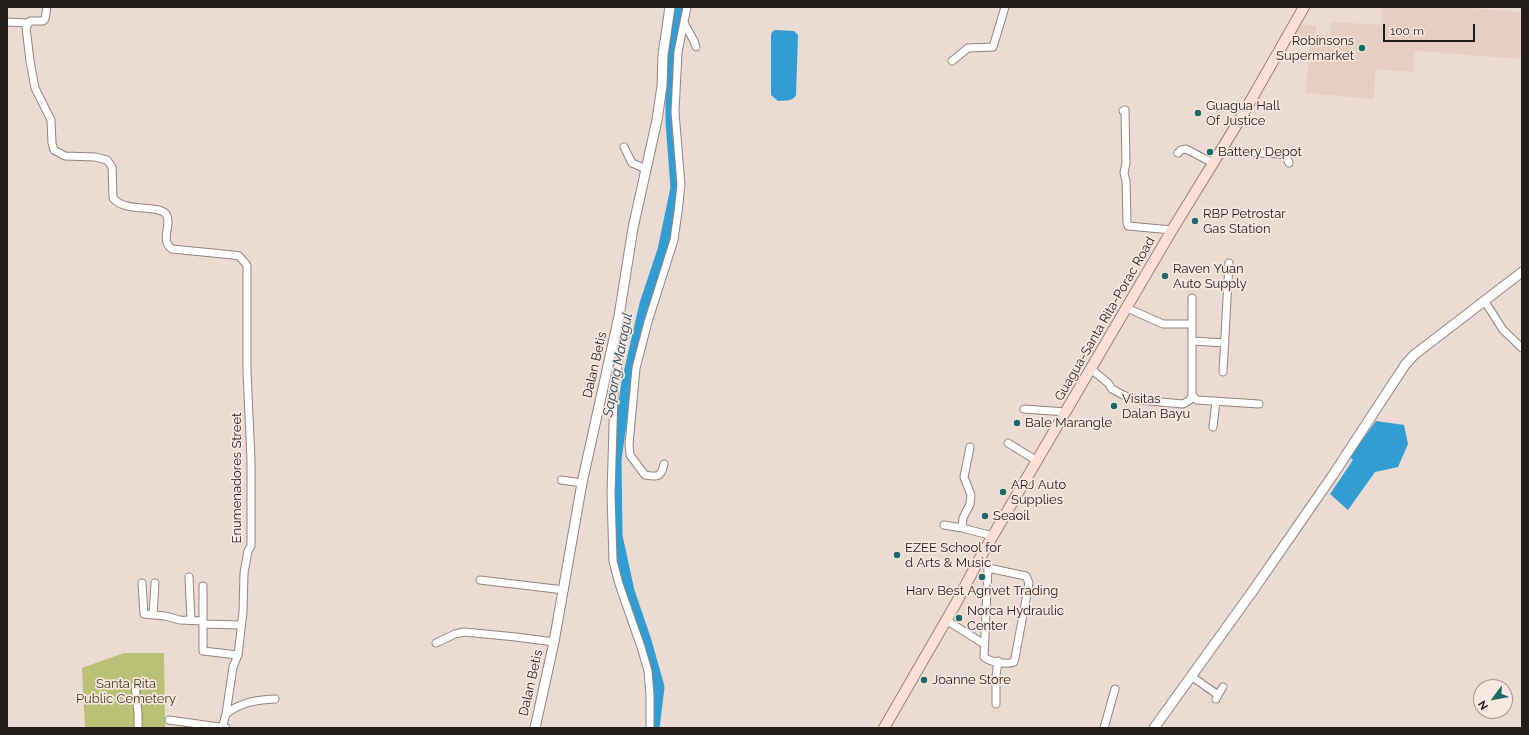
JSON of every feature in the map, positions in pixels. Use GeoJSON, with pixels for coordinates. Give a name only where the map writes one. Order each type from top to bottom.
{"type":"FeatureCollection","features":[{"type":"Feature","properties":{"kind":"main road","name":"Guagua-Santa Rita-Porac Road"},"geometry":{"type":"LineString","coordinates":[[884,728],[981,556],[1172,230],[1240,120],[1304,7]]}},
{"type":"Feature","properties":{"kind":"street"},"geometry":{"type":"LineString","coordinates":[[7,22],[27,23],[30,21],[43,21],[45,19],[47,7]]}},
{"type":"Feature","properties":{"kind":"street","name":"Dalan Betis"},"geometry":{"type":"LineString","coordinates":[[535,728],[564,590],[582,483],[619,316],[633,228],[657,120],[662,86],[663,55],[670,7]]}},
{"type":"Feature","properties":{"kind":"street"},"geometry":{"type":"LineString","coordinates":[[664,464],[660,474],[656,476],[645,475],[630,455],[629,445],[636,368],[648,322],[674,240],[678,212],[681,185],[675,112],[678,52],[687,7]]}},
{"type":"Feature","properties":{"kind":"street"},"geometry":{"type":"LineString","coordinates":[[952,62],[968,48],[993,47],[1005,7]]}},
{"type":"Feature","properties":{"kind":"street","name":"Enumenadores Street"},"geometry":{"type":"LineString","coordinates":[[27,23],[26,27],[30,61],[35,88],[52,120],[52,143],[54,150],[65,156],[95,157],[107,160],[112,167],[113,198],[117,203],[126,206],[156,210],[165,213],[167,217],[166,242],[172,249],[239,256],[247,265],[247,372],[251,460],[252,536],[244,573],[238,655],[233,667],[223,728]]}},
{"type":"Feature","properties":{"kind":"street"},"geometry":{"type":"LineString","coordinates":[[684,23],[696,47]]}},
{"type":"Feature","properties":{"kind":"street"},"geometry":{"type":"LineString","coordinates":[[1123,111],[1125,110],[1126,163],[1124,173],[1126,181],[1128,226],[1172,230]]}},
{"type":"Feature","properties":{"kind":"street"},"geometry":{"type":"LineString","coordinates":[[624,147],[632,163],[646,169]]}},
{"type":"Feature","properties":{"kind":"street"},"geometry":{"type":"LineString","coordinates":[[1178,153],[1181,150],[1186,149],[1213,163]]}},
{"type":"Feature","properties":{"kind":"street"},"geometry":{"type":"LineString","coordinates":[[1220,151],[1280,154],[1286,156],[1289,163]]}},
{"type":"Feature","properties":{"kind":"street"},"geometry":{"type":"LineString","coordinates":[[1223,372],[1229,263]]}},
{"type":"Feature","properties":{"kind":"street"},"geometry":{"type":"LineString","coordinates":[[1154,728],[1225,631],[1333,475],[1405,364],[1414,355],[1522,272]]}},
{"type":"Feature","properties":{"kind":"street"},"geometry":{"type":"LineString","coordinates":[[1091,369],[1112,388],[1123,395],[1138,400],[1183,404],[1190,400],[1192,395],[1192,298]]}},
{"type":"Feature","properties":{"kind":"street"},"geometry":{"type":"LineString","coordinates":[[1484,300],[1503,330],[1522,348]]}},
{"type":"Feature","properties":{"kind":"street"},"geometry":{"type":"LineString","coordinates":[[1127,308],[1163,324],[1192,324]]}},
{"type":"Feature","properties":{"kind":"street"},"geometry":{"type":"LineString","coordinates":[[1193,341],[1225,343]]}},
{"type":"Feature","properties":{"kind":"street"},"geometry":{"type":"LineString","coordinates":[[613,343],[617,345],[620,350],[614,393],[611,494],[613,561],[619,584],[648,671],[650,728]]}},
{"type":"Feature","properties":{"kind":"street"},"geometry":{"type":"LineString","coordinates":[[1192,395],[1197,400],[1259,404]]}},
{"type":"Feature","properties":{"kind":"street"},"geometry":{"type":"LineString","coordinates":[[1213,427],[1216,401]]}},
{"type":"Feature","properties":{"kind":"street"},"geometry":{"type":"LineString","coordinates":[[1024,409],[1066,412]]}},
{"type":"Feature","properties":{"kind":"street"},"geometry":{"type":"LineString","coordinates":[[1008,443],[1037,461]]}},
{"type":"Feature","properties":{"kind":"street"},"geometry":{"type":"LineString","coordinates":[[962,528],[963,518],[970,504],[971,494],[964,477],[970,447]]}},
{"type":"Feature","properties":{"kind":"street"},"geometry":{"type":"LineString","coordinates":[[561,480],[582,483]]}},
{"type":"Feature","properties":{"kind":"street"},"geometry":{"type":"LineString","coordinates":[[944,525],[993,536]]}},
{"type":"Feature","properties":{"kind":"street"},"geometry":{"type":"LineString","coordinates":[[981,556],[988,568],[984,656],[987,660],[1009,664],[1014,662],[1015,658],[1028,583],[1026,576],[988,568]]}},
{"type":"Feature","properties":{"kind":"street"},"geometry":{"type":"LineString","coordinates":[[189,577],[191,620]]}},
{"type":"Feature","properties":{"kind":"street"},"geometry":{"type":"LineString","coordinates":[[480,580],[564,590]]}},
{"type":"Feature","properties":{"kind":"street"},"geometry":{"type":"LineString","coordinates":[[142,583],[143,613],[145,615],[241,625]]}},
{"type":"Feature","properties":{"kind":"street"},"geometry":{"type":"LineString","coordinates":[[153,615],[155,583]]}},
{"type":"Feature","properties":{"kind":"street"},"geometry":{"type":"LineString","coordinates":[[203,586],[202,649],[204,652],[238,655]]}},
{"type":"Feature","properties":{"kind":"street"},"geometry":{"type":"LineString","coordinates":[[946,620],[984,644]]}},
{"type":"Feature","properties":{"kind":"street"},"geometry":{"type":"LineString","coordinates":[[436,642],[464,632],[554,642]]}},
{"type":"Feature","properties":{"kind":"street"},"geometry":{"type":"LineString","coordinates":[[996,704],[996,676],[998,661]]}},
{"type":"Feature","properties":{"kind":"street"},"geometry":{"type":"LineString","coordinates":[[1191,676],[1217,697],[1223,687]]}},
{"type":"Feature","properties":{"kind":"street"},"geometry":{"type":"LineString","coordinates":[[135,685],[138,728]]}},
{"type":"Feature","properties":{"kind":"street"},"geometry":{"type":"LineString","coordinates":[[1104,728],[1115,689]]}},
{"type":"Feature","properties":{"kind":"street"},"geometry":{"type":"LineString","coordinates":[[226,714],[235,707],[249,702],[275,699]]}},
{"type":"Feature","properties":{"kind":"street"},"geometry":{"type":"LineString","coordinates":[[169,720],[223,728]]}},
{"type":"Feature","properties":{"kind":"shaded area","name":"Robinsons Supermarket"},"geometry":{"type":"Polygon","coordinates":[[[1382,7],[1456,7],[1522,12],[1522,59],[1415,51],[1413,72],[1375,69],[1374,99],[1306,93],[1310,39],[1295,37],[1296,24],[1316,26],[1316,35],[1330,35],[1331,22],[1381,25],[1382,7]]]}},
{"type":"Feature","properties":{"kind":"green space","name":"Santa Rita Public Cemetery"},"geometry":{"type":"Polygon","coordinates":[[[124,653],[164,653],[165,728],[85,728],[82,668],[124,653]]]}},
{"type":"Feature","properties":{"kind":"water"},"geometry":{"type":"Polygon","coordinates":[[[775,30],[794,31],[798,35],[796,95],[793,99],[778,101],[771,95],[771,35],[775,30]]]}},
{"type":"Feature","properties":{"kind":"water"},"geometry":{"type":"Polygon","coordinates":[[[1376,421],[1404,425],[1408,444],[1398,467],[1375,472],[1348,510],[1330,494],[1353,460],[1350,457],[1376,421]]]}},
{"type":"Feature","properties":{"kind":"waterway","name":"Sapang Maragul"},"geometry":{"type":"LineString","coordinates":[[654,728],[659,687],[646,641],[629,591],[617,536],[616,459],[627,382],[645,304],[663,250],[676,188],[671,121],[671,65],[679,7]]}},
{"type":"Feature","properties":{"kind":"place","name":"Robinsons Supermarket"},"geometry":{"type":"Point","coordinates":[1362,48]}},
{"type":"Feature","properties":{"kind":"place","name":"Guagua Hall Of Justice"},"geometry":{"type":"Point","coordinates":[1198,113]}},
{"type":"Feature","properties":{"kind":"place","name":"Battery Depot"},"geometry":{"type":"Point","coordinates":[1210,152]}},
{"type":"Feature","properties":{"kind":"place","name":"RBP Petrostar Gas Station"},"geometry":{"type":"Point","coordinates":[1195,221]}},
{"type":"Feature","properties":{"kind":"place","name":"Raven Yuan Auto Supply"},"geometry":{"type":"Point","coordinates":[1165,276]}},
{"type":"Feature","properties":{"kind":"place","name":"Visitas Dalan Bayu"},"geometry":{"type":"Point","coordinates":[1114,406]}},
{"type":"Feature","properties":{"kind":"place","name":"Bale Marangle"},"geometry":{"type":"Point","coordinates":[1017,423]}},
{"type":"Feature","properties":{"kind":"place","name":"ARJ Auto Supplies"},"geometry":{"type":"Point","coordinates":[1003,492]}},
{"type":"Feature","properties":{"kind":"place","name":"Seaoil"},"geometry":{"type":"Point","coordinates":[985,516]}},
{"type":"Feature","properties":{"kind":"place","name":"EZEE School for d Arts & Music"},"geometry":{"type":"Point","coordinates":[897,555]}},
{"type":"Feature","properties":{"kind":"place","name":"Harv Best Agrivet Trading"},"geometry":{"type":"Point","coordinates":[982,577]}},
{"type":"Feature","properties":{"kind":"place","name":"Norca Hydraulic Center"},"geometry":{"type":"Point","coordinates":[959,618]}},
{"type":"Feature","properties":{"kind":"place","name":"Joanne Store"},"geometry":{"type":"Point","coordinates":[924,680]}}]}
